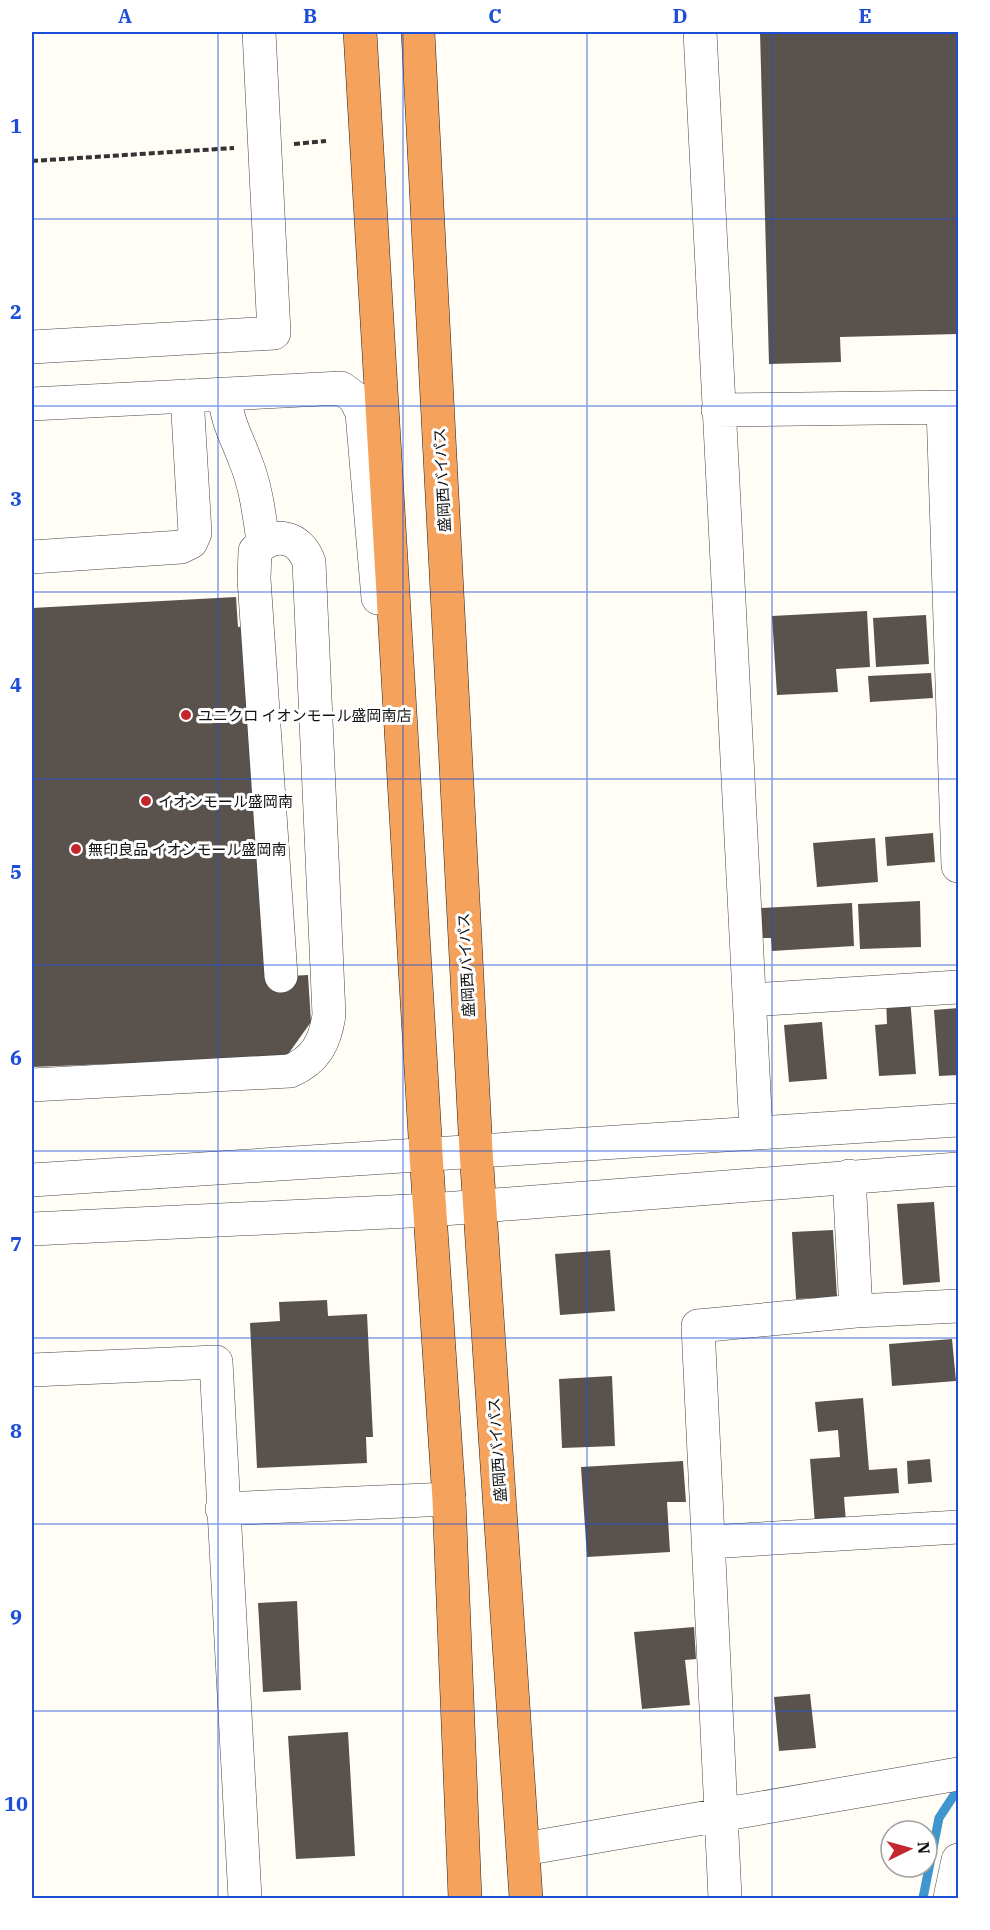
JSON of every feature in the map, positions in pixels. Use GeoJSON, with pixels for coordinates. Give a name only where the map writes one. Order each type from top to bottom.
{"type":"FeatureCollection","features":[{"type":"Feature","properties":{"kind":"highway"},"geometry":{"type":"LineString","coordinates":[[360,32],[426,1154],[449,1499],[465,1899]]}},
{"type":"Feature","properties":{"kind":"highway","name":"盛岡西バイパス"},"geometry":{"type":"LineString","coordinates":[[418,32],[476,1151],[526,1899]]}},
{"type":"Feature","properties":{"kind":"street"},"geometry":{"type":"LineString","coordinates":[[32,347],[274,333],[259,32]]}},
{"type":"Feature","properties":{"kind":"street"},"geometry":{"type":"LineString","coordinates":[[700,32],[756,1131]]}},
{"type":"Feature","properties":{"kind":"street"},"geometry":{"type":"LineString","coordinates":[[32,404],[341,388],[355,398],[362,413],[381,637],[397,657]]}},
{"type":"Feature","properties":{"kind":"street"},"geometry":{"type":"LineString","coordinates":[[224,394],[228,421],[245,458],[255,491],[263,541]]}},
{"type":"Feature","properties":{"kind":"street"},"geometry":{"type":"LineString","coordinates":[[32,557],[181,547],[191,542],[195,533],[187,396]]}},
{"type":"Feature","properties":{"kind":"street"},"geometry":{"type":"LineString","coordinates":[[718,410],[951,407],[958,866]]}},
{"type":"Feature","properties":{"kind":"street"},"geometry":{"type":"LineString","coordinates":[[32,1085],[290,1071],[303,1065],[317,1052],[326,1036],[329,1015],[309,562],[305,550],[296,541],[276,538],[263,541],[255,550],[254,579],[281,976]]}},
{"type":"Feature","properties":{"kind":"street"},"geometry":{"type":"LineString","coordinates":[[749,1000],[958,987]]}},
{"type":"Feature","properties":{"kind":"street"},"geometry":{"type":"LineString","coordinates":[[32,1180],[756,1131],[958,1120]]}},
{"type":"Feature","properties":{"kind":"street"},"geometry":{"type":"LineString","coordinates":[[32,1229],[430,1210],[958,1169]]}},
{"type":"Feature","properties":{"kind":"street"},"geometry":{"type":"LineString","coordinates":[[849,1176],[856,1311]]}},
{"type":"Feature","properties":{"kind":"street"},"geometry":{"type":"LineString","coordinates":[[725,1899],[698,1326],[856,1311],[958,1306]]}},
{"type":"Feature","properties":{"kind":"street"},"geometry":{"type":"LineString","coordinates":[[32,1370],[216,1362],[222,1509],[245,1899]]}},
{"type":"Feature","properties":{"kind":"street"},"geometry":{"type":"LineString","coordinates":[[222,1509],[449,1499]]}},
{"type":"Feature","properties":{"kind":"street"},"geometry":{"type":"LineString","coordinates":[[709,1542],[958,1527]]}},
{"type":"Feature","properties":{"kind":"street"},"geometry":{"type":"LineString","coordinates":[[524,1848],[958,1773]]}},
{"type":"Feature","properties":{"kind":"street"},"geometry":{"type":"LineString","coordinates":[[950,1899],[958,1860]]}},
{"type":"Feature","properties":{"kind":"path"},"geometry":{"type":"LineString","coordinates":[[284,145],[326,141]]}},
{"type":"Feature","properties":{"kind":"path"},"geometry":{"type":"LineString","coordinates":[[32,161],[241,148]]}},
{"type":"Feature","properties":{"kind":"building"},"geometry":{"type":"Polygon","coordinates":[[[760,32],[958,32],[958,334],[840,337],[841,362],[769,364],[760,32]]]}},
{"type":"Feature","properties":{"kind":"building","name":"イオンモール盛岡南"},"geometry":{"type":"Polygon","coordinates":[[[236,597],[238,627],[251,626],[270,977],[308,975],[311,1022],[286,1057],[32,1067],[32,608],[236,597]]]}},
{"type":"Feature","properties":{"kind":"building"},"geometry":{"type":"Polygon","coordinates":[[[867,611],[870,667],[836,669],[838,692],[777,695],[772,616],[867,611]]]}},
{"type":"Feature","properties":{"kind":"building"},"geometry":{"type":"Polygon","coordinates":[[[926,615],[929,664],[876,667],[873,618],[926,615]]]}},
{"type":"Feature","properties":{"kind":"building"},"geometry":{"type":"Polygon","coordinates":[[[931,673],[933,698],[870,702],[868,676],[931,673]]]}},
{"type":"Feature","properties":{"kind":"building"},"geometry":{"type":"Polygon","coordinates":[[[933,833],[935,862],[887,866],[885,837],[933,833]]]}},
{"type":"Feature","properties":{"kind":"building"},"geometry":{"type":"Polygon","coordinates":[[[875,838],[878,882],[817,887],[813,843],[875,838]]]}},
{"type":"Feature","properties":{"kind":"building"},"geometry":{"type":"Polygon","coordinates":[[[920,901],[921,947],[860,949],[858,904],[920,901]]]}},
{"type":"Feature","properties":{"kind":"building"},"geometry":{"type":"Polygon","coordinates":[[[852,903],[854,946],[772,951],[771,938],[762,938],[760,908],[852,903]]]}},
{"type":"Feature","properties":{"kind":"building"},"geometry":{"type":"Polygon","coordinates":[[[910,997],[916,1074],[879,1076],[875,1025],[887,1024],[886,998],[910,997]]]}},
{"type":"Feature","properties":{"kind":"building"},"geometry":{"type":"Polygon","coordinates":[[[958,1008],[958,1075],[939,1076],[934,1010],[958,1008]]]}},
{"type":"Feature","properties":{"kind":"building"},"geometry":{"type":"Polygon","coordinates":[[[822,1022],[827,1079],[789,1082],[784,1025],[822,1022]]]}},
{"type":"Feature","properties":{"kind":"building"},"geometry":{"type":"Polygon","coordinates":[[[934,1202],[940,1282],[903,1285],[897,1204],[934,1202]]]}},
{"type":"Feature","properties":{"kind":"building"},"geometry":{"type":"Polygon","coordinates":[[[833,1230],[837,1297],[796,1299],[792,1232],[833,1230]]]}},
{"type":"Feature","properties":{"kind":"building"},"geometry":{"type":"Polygon","coordinates":[[[610,1250],[615,1311],[560,1315],[555,1254],[610,1250]]]}},
{"type":"Feature","properties":{"kind":"building"},"geometry":{"type":"Polygon","coordinates":[[[327,1300],[328,1316],[367,1314],[373,1437],[366,1437],[367,1463],[257,1468],[250,1323],[280,1321],[279,1302],[327,1300]]]}},
{"type":"Feature","properties":{"kind":"building"},"geometry":{"type":"Polygon","coordinates":[[[952,1339],[956,1381],[892,1386],[889,1344],[952,1339]]]}},
{"type":"Feature","properties":{"kind":"building"},"geometry":{"type":"Polygon","coordinates":[[[612,1376],[615,1446],[562,1448],[559,1379],[612,1376]]]}},
{"type":"Feature","properties":{"kind":"building"},"geometry":{"type":"Polygon","coordinates":[[[863,1398],[869,1470],[897,1468],[899,1493],[844,1497],[846,1522],[815,1524],[810,1459],[840,1457],[838,1430],[818,1432],[815,1402],[863,1398]]]}},
{"type":"Feature","properties":{"kind":"building"},"geometry":{"type":"Polygon","coordinates":[[[930,1459],[932,1482],[908,1484],[907,1461],[930,1459]]]}},
{"type":"Feature","properties":{"kind":"building"},"geometry":{"type":"Polygon","coordinates":[[[683,1461],[686,1502],[667,1502],[670,1552],[587,1557],[581,1467],[683,1461]]]}},
{"type":"Feature","properties":{"kind":"building"},"geometry":{"type":"Polygon","coordinates":[[[297,1601],[301,1690],[263,1692],[258,1603],[297,1601]]]}},
{"type":"Feature","properties":{"kind":"building"},"geometry":{"type":"Polygon","coordinates":[[[694,1627],[696,1659],[685,1660],[690,1705],[642,1709],[634,1632],[694,1627]]]}},
{"type":"Feature","properties":{"kind":"building"},"geometry":{"type":"Polygon","coordinates":[[[810,1694],[816,1748],[779,1751],[774,1697],[810,1694]]]}},
{"type":"Feature","properties":{"kind":"building"},"geometry":{"type":"Polygon","coordinates":[[[348,1732],[355,1856],[296,1859],[288,1736],[348,1732]]]}},
{"type":"Feature","properties":{"kind":"waterway"},"geometry":{"type":"LineString","coordinates":[[923,1898],[939,1818],[958,1789]]}},
{"type":"Feature","properties":{"kind":"place","name":"ユニクロ イオンモール盛岡南店"},"geometry":{"type":"Point","coordinates":[186,715]}},
{"type":"Feature","properties":{"kind":"place","name":"イオンモール盛岡南"},"geometry":{"type":"Point","coordinates":[146,801]}},
{"type":"Feature","properties":{"kind":"place","name":"無印良品 イオンモール盛岡南"},"geometry":{"type":"Point","coordinates":[76,849]}}]}
